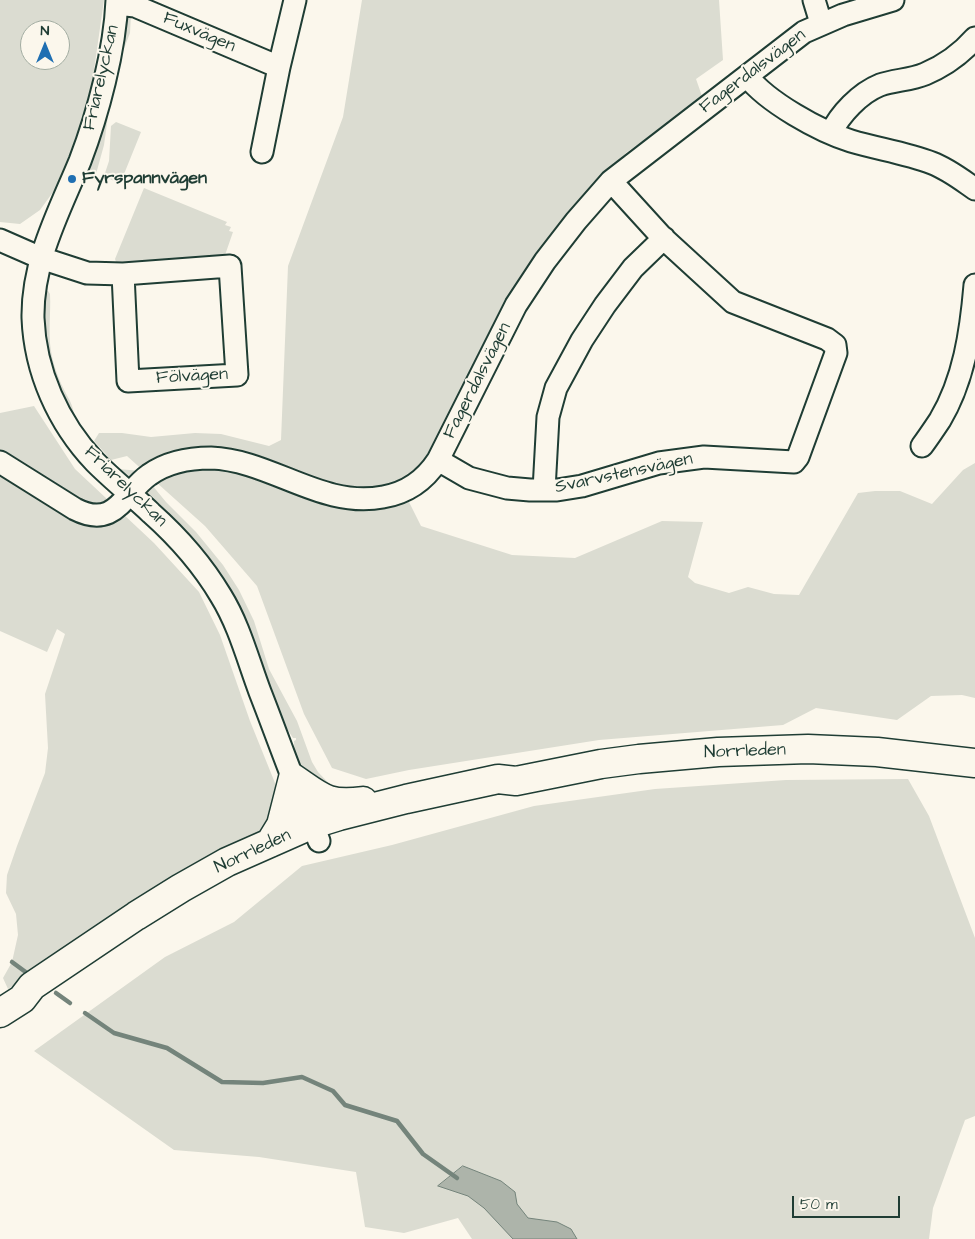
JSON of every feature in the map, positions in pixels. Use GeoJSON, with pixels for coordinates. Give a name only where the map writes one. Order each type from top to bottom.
{"type":"FeatureCollection","features":[{"type":"Feature","properties":{"kind":"highway","name":"Norrleden"},"geometry":{"type":"LineString","coordinates":[[11,1006],[38,995],[203,896],[283,856],[339,816],[406,799],[498,779],[516,780],[610,763],[718,752],[808,749],[925,756],[975,763]]}},
{"type":"Feature","properties":{"kind":"highway"},"geometry":{"type":"LineString","coordinates":[[270,843],[281,825],[293,778],[326,800],[333,802],[355,802],[387,797],[406,799]]}},
{"type":"Feature","properties":{"kind":"highway","name":"Norrleden"},"geometry":{"type":"LineString","coordinates":[[11,1006],[32,986],[180,888],[227,862],[270,843],[506,788],[516,780]]}},
{"type":"Feature","properties":{"kind":"street"},"geometry":{"type":"LineString","coordinates":[[262,152],[295,0]]}},
{"type":"Feature","properties":{"kind":"street"},"geometry":{"type":"LineString","coordinates":[[814,0],[821,23]]}},
{"type":"Feature","properties":{"kind":"street","name":"Fagerdalsvägen"},"geometry":{"type":"LineString","coordinates":[[0,462],[82,513],[93,514],[110,512],[131,495],[147,476],[169,464],[186,460],[211,458],[234,461],[340,498],[359,500],[379,498],[394,495],[414,486],[433,468],[438,460],[516,305],[545,260],[576,221],[612,181],[804,32],[843,15],[893,0]]}},
{"type":"Feature","properties":{"kind":"street","name":"Fuxvägen"},"geometry":{"type":"LineString","coordinates":[[117,2],[135,6],[279,67]]}},
{"type":"Feature","properties":{"kind":"street","name":"Friarelyckan"},"geometry":{"type":"LineString","coordinates":[[117,2],[114,33],[105,77],[89,134],[36,272],[33,317],[40,366],[61,416],[95,462],[152,513],[188,549],[222,598],[238,630],[293,778],[316,833]]}},
{"type":"Feature","properties":{"kind":"street"},"geometry":{"type":"LineString","coordinates":[[831,133],[835,124],[860,97],[880,85],[923,75],[945,64],[967,47],[975,38]]}},
{"type":"Feature","properties":{"kind":"street"},"geometry":{"type":"LineString","coordinates":[[748,76],[758,89],[773,100],[831,133],[934,163],[975,189]]}},
{"type":"Feature","properties":{"kind":"street","name":"Svarvstensvägen"},"geometry":{"type":"LineString","coordinates":[[438,460],[469,478],[507,488],[544,490],[582,486],[660,463],[704,457],[794,462],[798,457],[835,357],[835,345],[827,339],[734,302],[664,238],[612,181]]}},
{"type":"Feature","properties":{"kind":"street","name":"Svarvstensvägen"},"geometry":{"type":"LineString","coordinates":[[544,490],[548,417],[556,388],[582,340],[608,301],[633,268],[664,238]]}},
{"type":"Feature","properties":{"kind":"street"},"geometry":{"type":"LineString","coordinates":[[0,240],[41,258]]}},
{"type":"Feature","properties":{"kind":"street","name":"Fölvägen"},"geometry":{"type":"LineString","coordinates":[[41,258],[87,273],[123,274],[230,266],[237,375],[128,381],[123,274]]}},
{"type":"Feature","properties":{"kind":"street"},"geometry":{"type":"LineString","coordinates":[[922,446],[940,420],[953,394],[960,373],[969,340],[975,285]]}},
{"type":"Feature","properties":{"kind":"shaded area"},"geometry":{"type":"Polygon","coordinates":[[[0,0],[104,0],[88,112],[56,188],[40,210],[20,224],[0,222],[0,0]]]}},
{"type":"Feature","properties":{"kind":"shaded area"},"geometry":{"type":"Polygon","coordinates":[[[362,0],[719,0],[723,60],[696,79],[703,99],[627,152],[572,211],[430,459],[398,480],[421,526],[512,555],[575,558],[662,521],[703,522],[688,577],[695,583],[729,593],[748,587],[774,594],[799,595],[858,493],[900,491],[932,504],[963,470],[975,463],[975,698],[962,695],[931,696],[897,720],[816,708],[783,725],[599,740],[409,770],[366,779],[332,768],[304,714],[257,586],[205,526],[127,456],[111,460],[94,441],[99,433],[122,433],[151,437],[195,433],[221,434],[269,446],[281,440],[288,266],[343,117],[362,0]]]}},
{"type":"Feature","properties":{"kind":"shaded area"},"geometry":{"type":"Polygon","coordinates":[[[131,13],[130,33],[115,72],[108,102],[104,145],[96,174],[88,170],[94,153],[124,15],[131,13]]]}},
{"type":"Feature","properties":{"kind":"shaded area"},"geometry":{"type":"Polygon","coordinates":[[[116,122],[141,132],[120,184],[104,176],[109,161],[111,126],[116,122]]]}},
{"type":"Feature","properties":{"kind":"shaded area"},"geometry":{"type":"Polygon","coordinates":[[[144,188],[227,222],[225,225],[231,227],[229,231],[233,232],[224,258],[118,268],[115,259],[144,188]]]}},
{"type":"Feature","properties":{"kind":"shaded area"},"geometry":{"type":"Polygon","coordinates":[[[45,291],[48,291],[50,294],[52,358],[58,377],[71,403],[77,423],[88,440],[109,462],[120,469],[139,472],[133,476],[126,477],[119,474],[94,452],[62,404],[46,355],[44,328],[45,291]]]}},
{"type":"Feature","properties":{"kind":"shaded area"},"geometry":{"type":"Polygon","coordinates":[[[34,406],[75,469],[154,543],[199,592],[220,635],[250,721],[275,783],[279,814],[270,833],[125,913],[8,989],[3,978],[12,962],[18,935],[16,914],[6,893],[7,875],[45,773],[48,748],[45,694],[65,634],[57,629],[47,652],[0,631],[0,413],[34,406]]]}},
{"type":"Feature","properties":{"kind":"shaded area"},"geometry":{"type":"Polygon","coordinates":[[[152,485],[196,532],[223,565],[239,590],[254,621],[269,669],[297,721],[312,762],[318,772],[341,796],[311,779],[300,769],[295,753],[294,741],[296,738],[293,738],[286,727],[277,711],[271,693],[146,496],[146,489],[152,485]]]}},
{"type":"Feature","properties":{"kind":"shaded area"},"geometry":{"type":"Polygon","coordinates":[[[908,779],[929,816],[975,938],[975,1116],[965,1120],[933,1208],[929,1239],[472,1239],[458,1218],[404,1233],[365,1227],[356,1172],[259,1157],[174,1150],[34,1051],[165,957],[234,922],[302,866],[392,845],[534,806],[655,789],[786,780],[908,779]]]}},
{"type":"Feature","properties":{"kind":"shaded area"},"geometry":{"type":"Polygon","coordinates":[[[463,1166],[501,1181],[515,1192],[517,1204],[528,1218],[557,1222],[571,1229],[577,1239],[513,1239],[484,1208],[468,1196],[438,1186],[463,1166]]]}},
{"type":"Feature","properties":{"kind":"waterway"},"geometry":{"type":"LineString","coordinates":[[12,962],[31,976]]}},
{"type":"Feature","properties":{"kind":"waterway"},"geometry":{"type":"LineString","coordinates":[[56,993],[70,1003]]}},
{"type":"Feature","properties":{"kind":"waterway"},"geometry":{"type":"LineString","coordinates":[[85,1013],[114,1033],[167,1048],[222,1082],[263,1083],[302,1077],[333,1091],[345,1105],[397,1121],[423,1154],[457,1178]]}},
{"type":"Feature","properties":{"kind":"place","name":"Fyrspannvägen"},"geometry":{"type":"Point","coordinates":[72,179]}}]}
